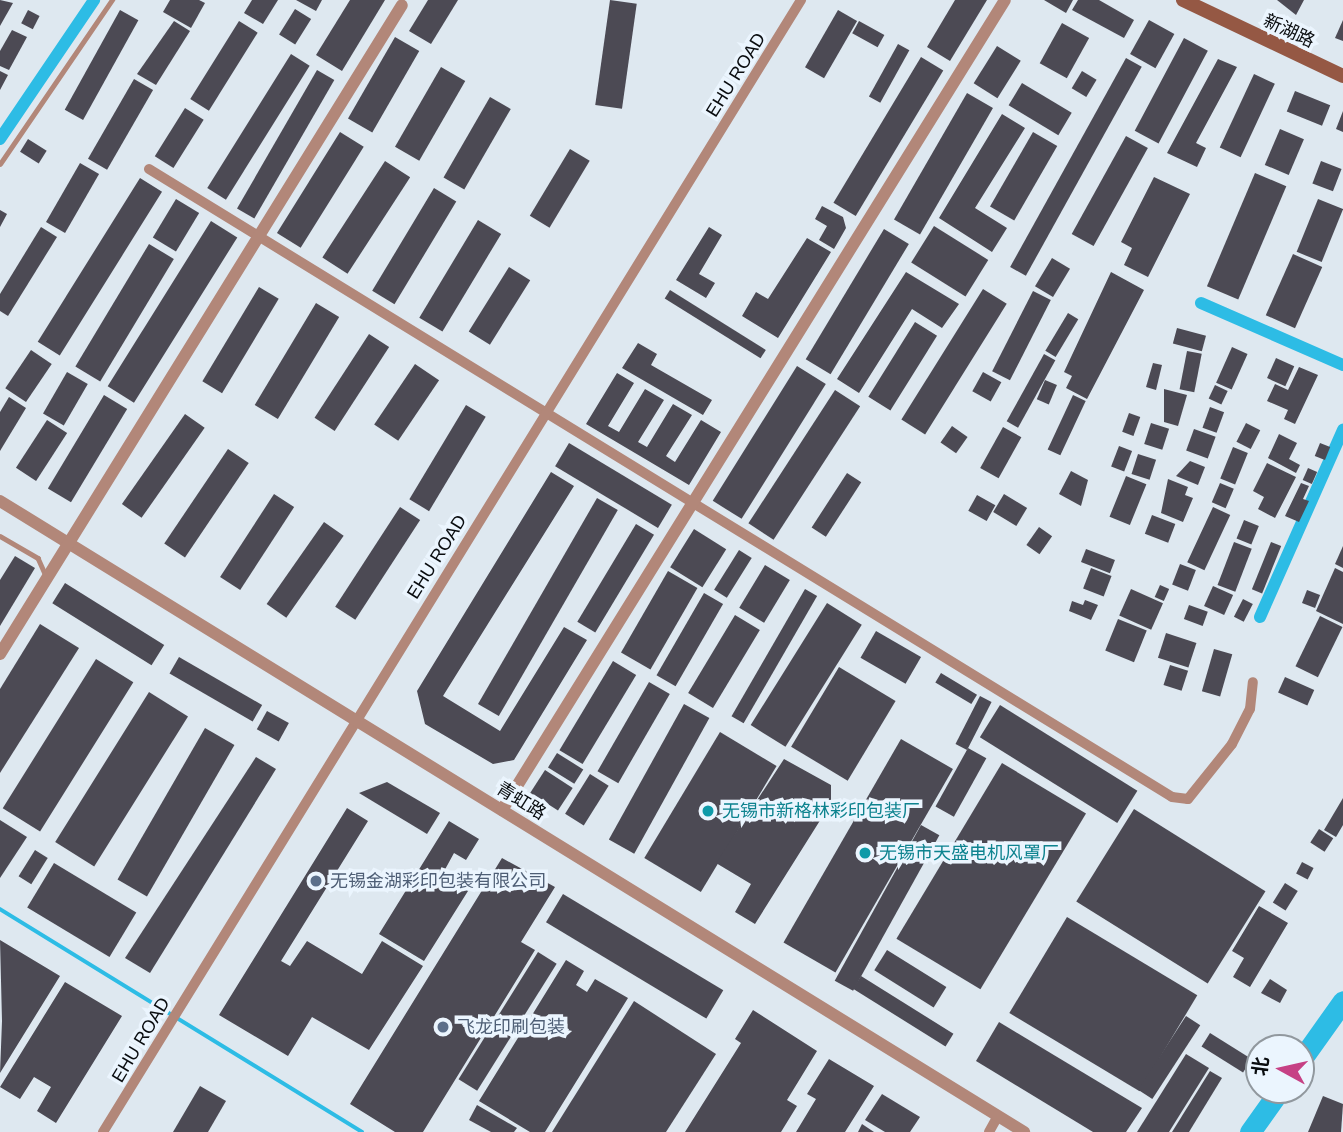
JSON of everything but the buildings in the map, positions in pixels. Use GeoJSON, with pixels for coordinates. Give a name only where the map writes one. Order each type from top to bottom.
{"type":"FeatureCollection","features":[{"type":"Feature","properties":{"kind":"main road","name":"新湖路"},"geometry":{"type":"LineString","coordinates":[[1183,0],[1343,76]]}},
{"type":"Feature","properties":{"kind":"street","name":"EHU ROAD"},"geometry":{"type":"LineString","coordinates":[[103,1132],[545,410],[801,0]]}},
{"type":"Feature","properties":{"kind":"street"},"geometry":{"type":"LineString","coordinates":[[502,810],[1005,0]]}},
{"type":"Feature","properties":{"kind":"street"},"geometry":{"type":"LineString","coordinates":[[0,654],[254,236],[404,3]]}},
{"type":"Feature","properties":{"kind":"street"},"geometry":{"type":"LineString","coordinates":[[149,169],[254,236],[694,500],[1172,797],[1188,799],[1232,744],[1250,709],[1253,681]]}},
{"type":"Feature","properties":{"kind":"street","name":"青虹路"},"geometry":{"type":"LineString","coordinates":[[0,501],[1024,1132]]}},
{"type":"Feature","properties":{"kind":"street"},"geometry":{"type":"LineString","coordinates":[[989,1132],[998,1116]]}},
{"type":"Feature","properties":{"kind":"lane"},"geometry":{"type":"LineString","coordinates":[[0,164],[112,0]]}},
{"type":"Feature","properties":{"kind":"lane"},"geometry":{"type":"LineString","coordinates":[[0,536],[38,558],[47,578]]}},
{"type":"Feature","properties":{"kind":"waterway"},"geometry":{"type":"LineString","coordinates":[[0,139],[94,0]]}},
{"type":"Feature","properties":{"kind":"waterway"},"geometry":{"type":"LineString","coordinates":[[1201,303],[1343,365]]}},
{"type":"Feature","properties":{"kind":"waterway"},"geometry":{"type":"LineString","coordinates":[[1260,617],[1343,430]]}},
{"type":"Feature","properties":{"kind":"waterway"},"geometry":{"type":"LineString","coordinates":[[0,909],[362,1132]]}},
{"type":"Feature","properties":{"kind":"waterway"},"geometry":{"type":"LineString","coordinates":[[1315,1040],[1343,1001]]}},
{"type":"Feature","properties":{"kind":"waterway"},"geometry":{"type":"LineString","coordinates":[[1250,1132],[1270,1104]]}},
{"type":"Feature","properties":{"kind":"place","name":"无锡市新格林彩印包装厂"},"geometry":{"type":"Point","coordinates":[708,811]}},
{"type":"Feature","properties":{"kind":"place","name":"无锡市天盛电机风罩厂"},"geometry":{"type":"Point","coordinates":[865,853]}},
{"type":"Feature","properties":{"kind":"place","name":"无锡金湖彩印包装有限公司"},"geometry":{"type":"Point","coordinates":[316,881]}},
{"type":"Feature","properties":{"kind":"place","name":"飞龙印刷包装"},"geometry":{"type":"Point","coordinates":[443,1027]}}]}
